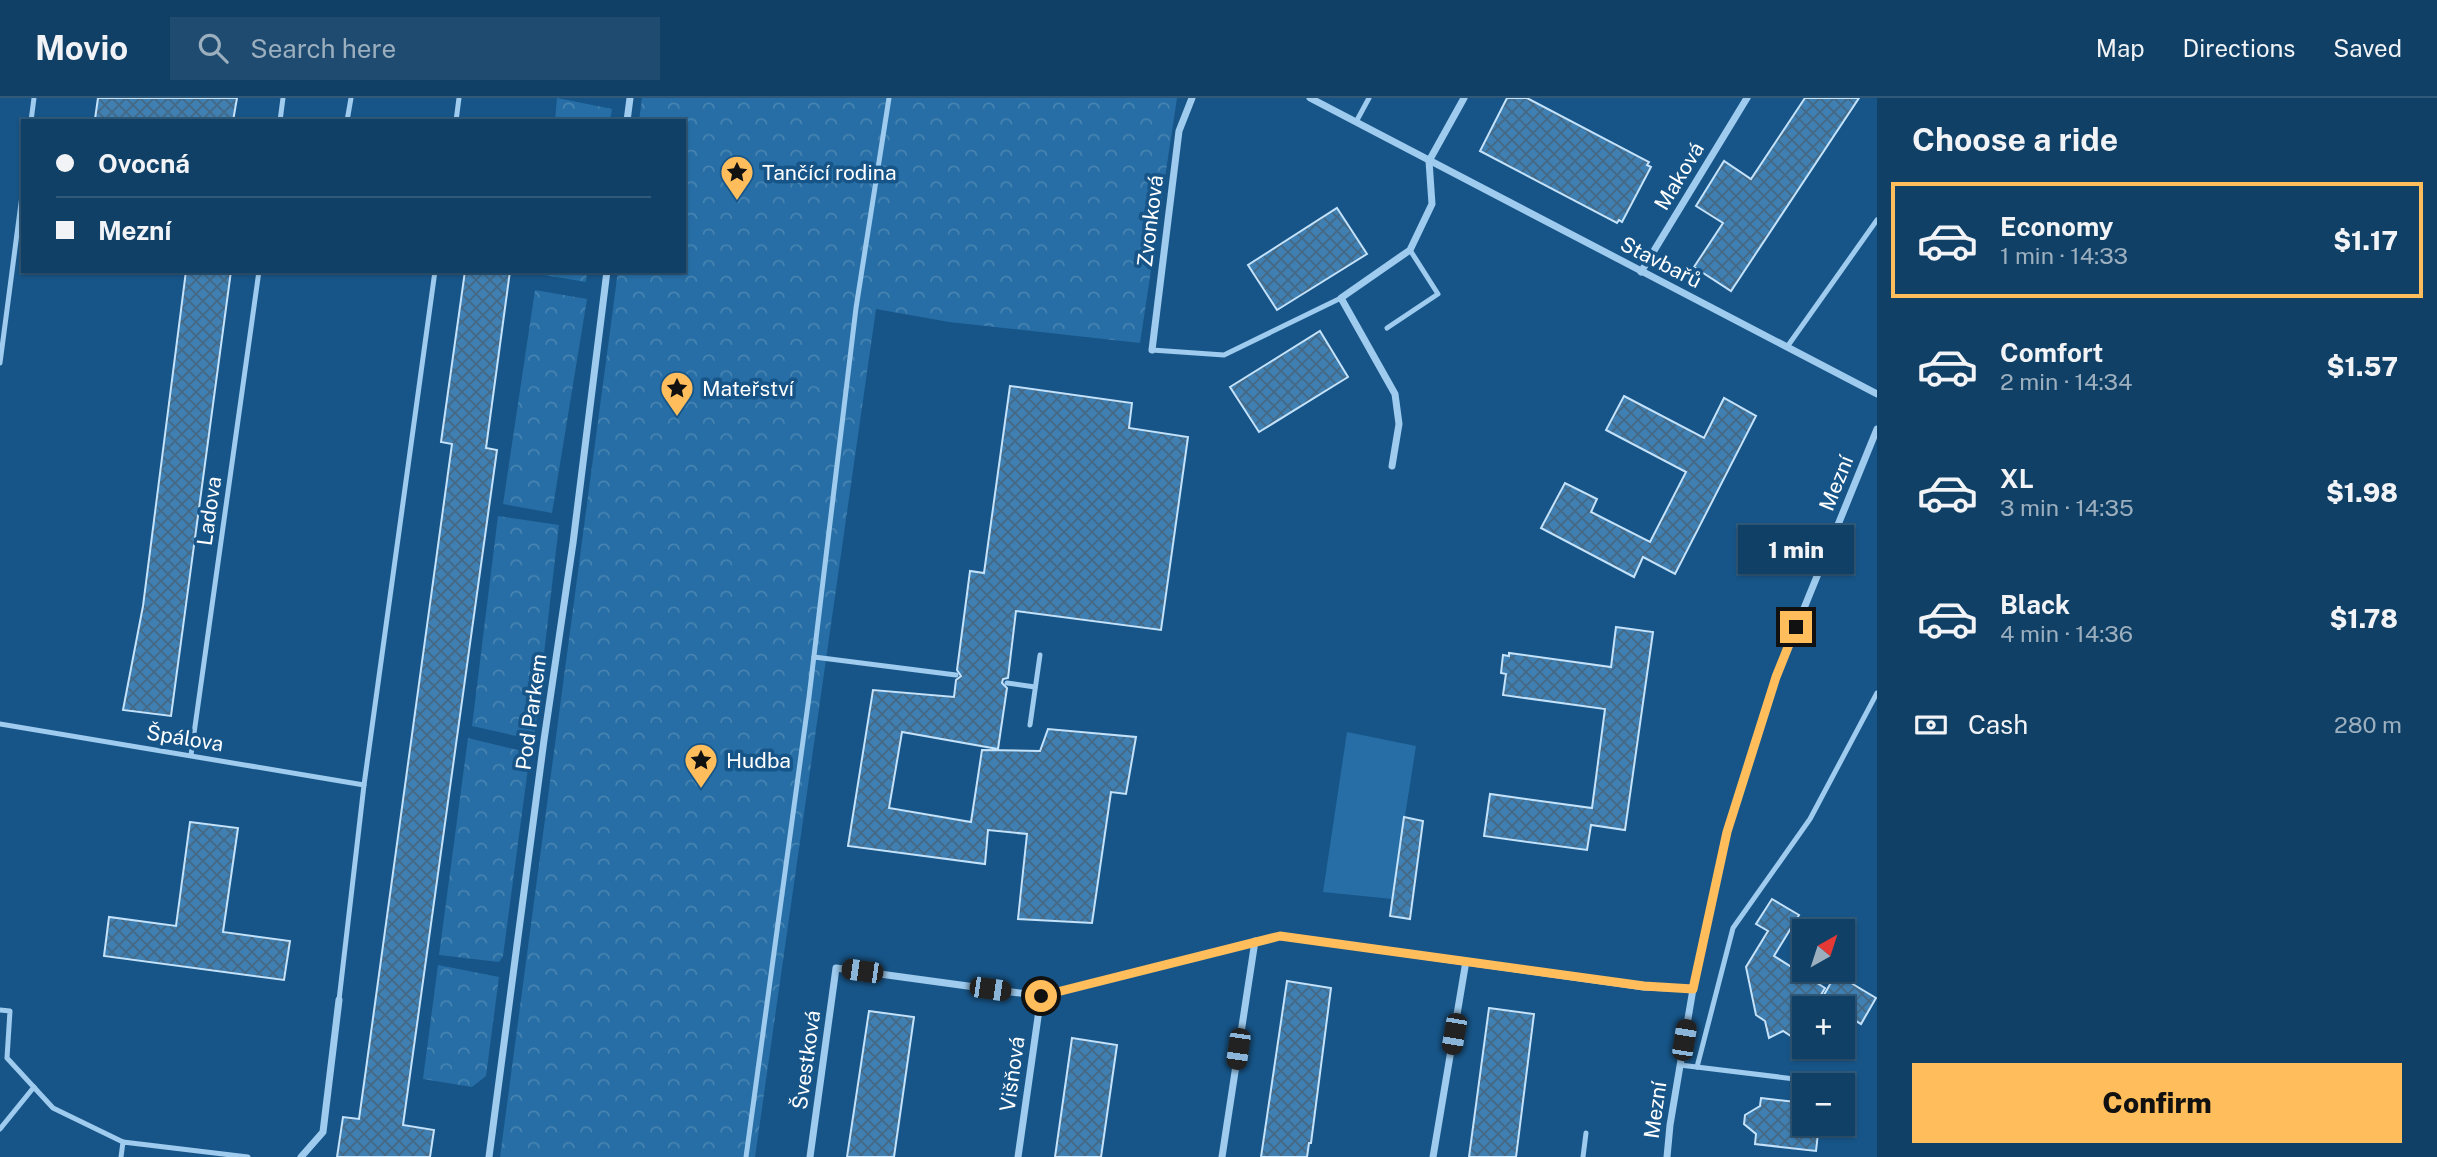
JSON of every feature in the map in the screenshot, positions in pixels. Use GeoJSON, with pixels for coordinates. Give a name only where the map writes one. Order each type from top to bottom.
{"type":"FeatureCollection","features":[{"type":"Feature","properties":{"kind":"street"},"geometry":{"type":"LineString","coordinates":[[627,119],[630,98]]}},
{"type":"Feature","properties":{"kind":"street","name":"Zvonková"},"geometry":{"type":"LineString","coordinates":[[1152,350],[1179,131],[1192,98]]}},
{"type":"Feature","properties":{"kind":"street","name":"Stavbařů"},"geometry":{"type":"LineString","coordinates":[[1310,98],[1877,394]]}},
{"type":"Feature","properties":{"kind":"street"},"geometry":{"type":"LineString","coordinates":[[1392,466],[1399,424],[1397,402],[1341,298],[1410,250],[1432,204],[1429,161],[1464,98]]}},
{"type":"Feature","properties":{"kind":"street","name":"Maková"},"geometry":{"type":"LineString","coordinates":[[1641,272],[1747,98]]}},
{"type":"Feature","properties":{"kind":"street","name":"Pod Parkem"},"geometry":{"type":"LineString","coordinates":[[489,1157],[573,543],[607,273]]}},
{"type":"Feature","properties":{"kind":"street","name":"Mezní"},"geometry":{"type":"LineString","coordinates":[[1667,1157],[1693,989],[1727,832],[1776,677],[1877,429]]}},
{"type":"Feature","properties":{"kind":"street"},"geometry":{"type":"LineString","coordinates":[[1041,996],[1280,936],[1644,986],[1693,989]]}},
{"type":"Feature","properties":{"kind":"street"},"geometry":{"type":"LineString","coordinates":[[1222,1157],[1255,941]]}},
{"type":"Feature","properties":{"kind":"street"},"geometry":{"type":"LineString","coordinates":[[1433,1157],[1466,961]]}},
{"type":"Feature","properties":{"kind":"street","name":"Švestková"},"geometry":{"type":"LineString","coordinates":[[810,1157],[836,968],[1041,996]]}},
{"type":"Feature","properties":{"kind":"street","name":"Višňová"},"geometry":{"type":"LineString","coordinates":[[1017,1157],[1041,996]]}},
{"type":"Feature","properties":{"kind":"street"},"geometry":{"type":"LineString","coordinates":[[301,1157],[323,1132],[339,1000]]}},
{"type":"Feature","properties":{"kind":"lane"},"geometry":{"type":"LineString","coordinates":[[32,119],[34,98]]}},
{"type":"Feature","properties":{"kind":"lane"},"geometry":{"type":"LineString","coordinates":[[280,119],[283,98]]}},
{"type":"Feature","properties":{"kind":"lane"},"geometry":{"type":"LineString","coordinates":[[347,119],[351,98]]}},
{"type":"Feature","properties":{"kind":"lane"},"geometry":{"type":"LineString","coordinates":[[456,119],[459,98]]}},
{"type":"Feature","properties":{"kind":"lane"},"geometry":{"type":"LineString","coordinates":[[747,1157],[814,657],[856,309],[889,98]]}},
{"type":"Feature","properties":{"kind":"lane"},"geometry":{"type":"LineString","coordinates":[[1356,122],[1369,98]]}},
{"type":"Feature","properties":{"kind":"lane"},"geometry":{"type":"LineString","coordinates":[[0,363],[21,203]]}},
{"type":"Feature","properties":{"kind":"lane"},"geometry":{"type":"LineString","coordinates":[[1787,347],[1877,220]]}},
{"type":"Feature","properties":{"kind":"lane"},"geometry":{"type":"LineString","coordinates":[[1387,328],[1438,294],[1410,250]]}},
{"type":"Feature","properties":{"kind":"lane","name":"Ladova"},"geometry":{"type":"LineString","coordinates":[[191,755],[259,273]]}},
{"type":"Feature","properties":{"kind":"lane"},"geometry":{"type":"LineString","coordinates":[[339,1000],[364,785],[435,273]]}},
{"type":"Feature","properties":{"kind":"lane"},"geometry":{"type":"LineString","coordinates":[[1152,350],[1224,355],[1341,298]]}},
{"type":"Feature","properties":{"kind":"lane"},"geometry":{"type":"LineString","coordinates":[[1030,725],[1040,655]]}},
{"type":"Feature","properties":{"kind":"lane"},"geometry":{"type":"LineString","coordinates":[[814,657],[956,675]]}},
{"type":"Feature","properties":{"kind":"lane"},"geometry":{"type":"LineString","coordinates":[[1007,683],[1035,687]]}},
{"type":"Feature","properties":{"kind":"lane"},"geometry":{"type":"LineString","coordinates":[[1698,1067],[1733,928],[1810,819],[1877,693]]}},
{"type":"Feature","properties":{"kind":"lane","name":"Špálova"},"geometry":{"type":"LineString","coordinates":[[0,724],[364,785]]}},
{"type":"Feature","properties":{"kind":"lane"},"geometry":{"type":"LineString","coordinates":[[0,1010],[10,1011],[7,1058],[53,1108],[123,1142],[248,1157]]}},
{"type":"Feature","properties":{"kind":"lane"},"geometry":{"type":"LineString","coordinates":[[1680,1065],[1792,1078]]}},
{"type":"Feature","properties":{"kind":"lane"},"geometry":{"type":"LineString","coordinates":[[0,1129],[34,1087]]}},
{"type":"Feature","properties":{"kind":"lane"},"geometry":{"type":"LineString","coordinates":[[1583,1157],[1586,1133]]}},
{"type":"Feature","properties":{"kind":"lane"},"geometry":{"type":"LineString","coordinates":[[121,1157],[123,1142]]}},
{"type":"Feature","properties":{"kind":"green space"},"geometry":{"type":"Polygon","coordinates":[[[557,98],[612,109],[610,119],[555,119],[557,98]]]}},
{"type":"Feature","properties":{"kind":"green space"},"geometry":{"type":"Polygon","coordinates":[[[642,98],[1177,98],[1140,343],[949,322],[876,309],[755,1157],[500,1157],[618,273],[686,273],[686,119],[639,119],[642,98]]]}},
{"type":"Feature","properties":{"kind":"green space"},"geometry":{"type":"Polygon","coordinates":[[[538,273],[587,273],[586,282],[538,273]]]}},
{"type":"Feature","properties":{"kind":"green space"},"geometry":{"type":"Polygon","coordinates":[[[535,290],[587,299],[552,513],[503,504],[535,290]]]}},
{"type":"Feature","properties":{"kind":"green space"},"geometry":{"type":"Polygon","coordinates":[[[498,516],[559,525],[534,740],[472,726],[498,516]]]}},
{"type":"Feature","properties":{"kind":"green space"},"geometry":{"type":"Polygon","coordinates":[[[1347,732],[1416,746],[1392,899],[1323,892],[1347,732]]]}},
{"type":"Feature","properties":{"kind":"green space"},"geometry":{"type":"Polygon","coordinates":[[[468,738],[530,753],[503,956],[499,962],[439,955],[468,738]]]}},
{"type":"Feature","properties":{"kind":"green space"},"geometry":{"type":"Polygon","coordinates":[[[438,965],[499,977],[486,1076],[472,1087],[423,1079],[438,965]]]}},
{"type":"Feature","properties":{"kind":"building"},"geometry":{"type":"Polygon","coordinates":[[[98,98],[237,98],[233,119],[95,119],[98,98]]]}},
{"type":"Feature","properties":{"kind":"building"},"geometry":{"type":"Polygon","coordinates":[[[1507,98],[1527,98],[1649,162],[1647,165],[1651,167],[1622,222],[1619,220],[1617,223],[1480,151],[1507,98]]]}},
{"type":"Feature","properties":{"kind":"building"},"geometry":{"type":"Polygon","coordinates":[[[1805,98],[1859,98],[1731,291],[1694,267],[1723,223],[1696,206],[1724,161],[1751,179],[1805,98]]]}},
{"type":"Feature","properties":{"kind":"building"},"geometry":{"type":"Polygon","coordinates":[[[1337,208],[1367,254],[1277,310],[1248,265],[1337,208]]]}},
{"type":"Feature","properties":{"kind":"building"},"geometry":{"type":"Polygon","coordinates":[[[186,273],[231,273],[171,716],[123,710],[143,606],[186,273]]]}},
{"type":"Feature","properties":{"kind":"building"},"geometry":{"type":"Polygon","coordinates":[[[465,273],[510,273],[486,448],[497,450],[403,1125],[434,1130],[430,1157],[337,1157],[343,1117],[359,1119],[452,444],[441,442],[465,273]]]}},
{"type":"Feature","properties":{"kind":"building"},"geometry":{"type":"Polygon","coordinates":[[[1320,331],[1348,377],[1259,432],[1230,387],[1320,331]]]}},
{"type":"Feature","properties":{"kind":"building"},"geometry":{"type":"Polygon","coordinates":[[[1010,386],[1132,403],[1129,428],[1188,437],[1161,630],[1016,611],[1008,678],[1003,679],[1002,683],[1007,688],[998,749],[902,732],[889,808],[971,822],[982,750],[1040,751],[1048,729],[1136,737],[1126,794],[1111,792],[1092,923],[1018,919],[1027,834],[988,830],[985,864],[848,846],[873,690],[954,697],[956,680],[961,676],[957,670],[970,571],[984,573],[1010,386]]]}},
{"type":"Feature","properties":{"kind":"building"},"geometry":{"type":"Polygon","coordinates":[[[1624,396],[1704,438],[1724,398],[1756,416],[1675,574],[1643,557],[1634,577],[1541,528],[1565,483],[1597,499],[1591,512],[1650,542],[1686,472],[1606,430],[1624,396]]]}},
{"type":"Feature","properties":{"kind":"building"},"geometry":{"type":"Polygon","coordinates":[[[1616,627],[1653,632],[1625,830],[1591,825],[1587,850],[1484,836],[1490,794],[1592,808],[1605,709],[1503,695],[1506,674],[1501,673],[1503,655],[1509,656],[1509,653],[1611,667],[1616,627]]]}},
{"type":"Feature","properties":{"kind":"building"},"geometry":{"type":"Polygon","coordinates":[[[1404,817],[1423,821],[1410,919],[1390,916],[1404,817]]]}},
{"type":"Feature","properties":{"kind":"building"},"geometry":{"type":"Polygon","coordinates":[[[190,822],[238,828],[223,932],[290,941],[284,980],[104,956],[109,917],[176,926],[190,822]]]}},
{"type":"Feature","properties":{"kind":"building"},"geometry":{"type":"Polygon","coordinates":[[[1772,899],[1799,915],[1797,919],[1792,919],[1792,926],[1774,956],[1792,967],[1792,982],[1815,982],[1825,988],[1820,996],[1792,996],[1792,1037],[1783,1031],[1769,1038],[1765,1021],[1756,1015],[1746,967],[1768,931],[1756,924],[1772,899]]]}},
{"type":"Feature","properties":{"kind":"building"},"geometry":{"type":"Polygon","coordinates":[[[1287,981],[1331,988],[1311,1143],[1307,1157],[1261,1157],[1287,981]]]}},
{"type":"Feature","properties":{"kind":"building"},"geometry":{"type":"Polygon","coordinates":[[[1831,982],[1849,982],[1876,998],[1861,1024],[1855,1020],[1855,996],[1823,996],[1831,982]]]}},
{"type":"Feature","properties":{"kind":"building"},"geometry":{"type":"Polygon","coordinates":[[[1489,1008],[1534,1014],[1516,1157],[1469,1157],[1489,1008]]]}},
{"type":"Feature","properties":{"kind":"building"},"geometry":{"type":"Polygon","coordinates":[[[869,1011],[914,1017],[894,1157],[847,1157],[869,1011]]]}},
{"type":"Feature","properties":{"kind":"building"},"geometry":{"type":"Polygon","coordinates":[[[1072,1038],[1117,1045],[1101,1157],[1055,1157],[1072,1038]]]}},
{"type":"Feature","properties":{"kind":"building"},"geometry":{"type":"Polygon","coordinates":[[[1761,1098],[1792,1102],[1792,1136],[1818,1136],[1816,1151],[1755,1144],[1756,1134],[1744,1124],[1745,1115],[1760,1106],[1761,1098]]]}},
{"type":"Feature","properties":{"kind":"place","name":"Tančící rodina"},"geometry":{"type":"Point","coordinates":[737,202]}},
{"type":"Feature","properties":{"kind":"place","name":"Mateřství"},"geometry":{"type":"Point","coordinates":[677,418]}},
{"type":"Feature","properties":{"kind":"place","name":"Hudba"},"geometry":{"type":"Point","coordinates":[701,790]}},
{"type":"Feature","properties":{"kind":"route"},"geometry":{"type":"LineString","coordinates":[[1041,996],[1280,936],[1644,986],[1693,989],[1727,832],[1776,677],[1796,627]]}}]}
